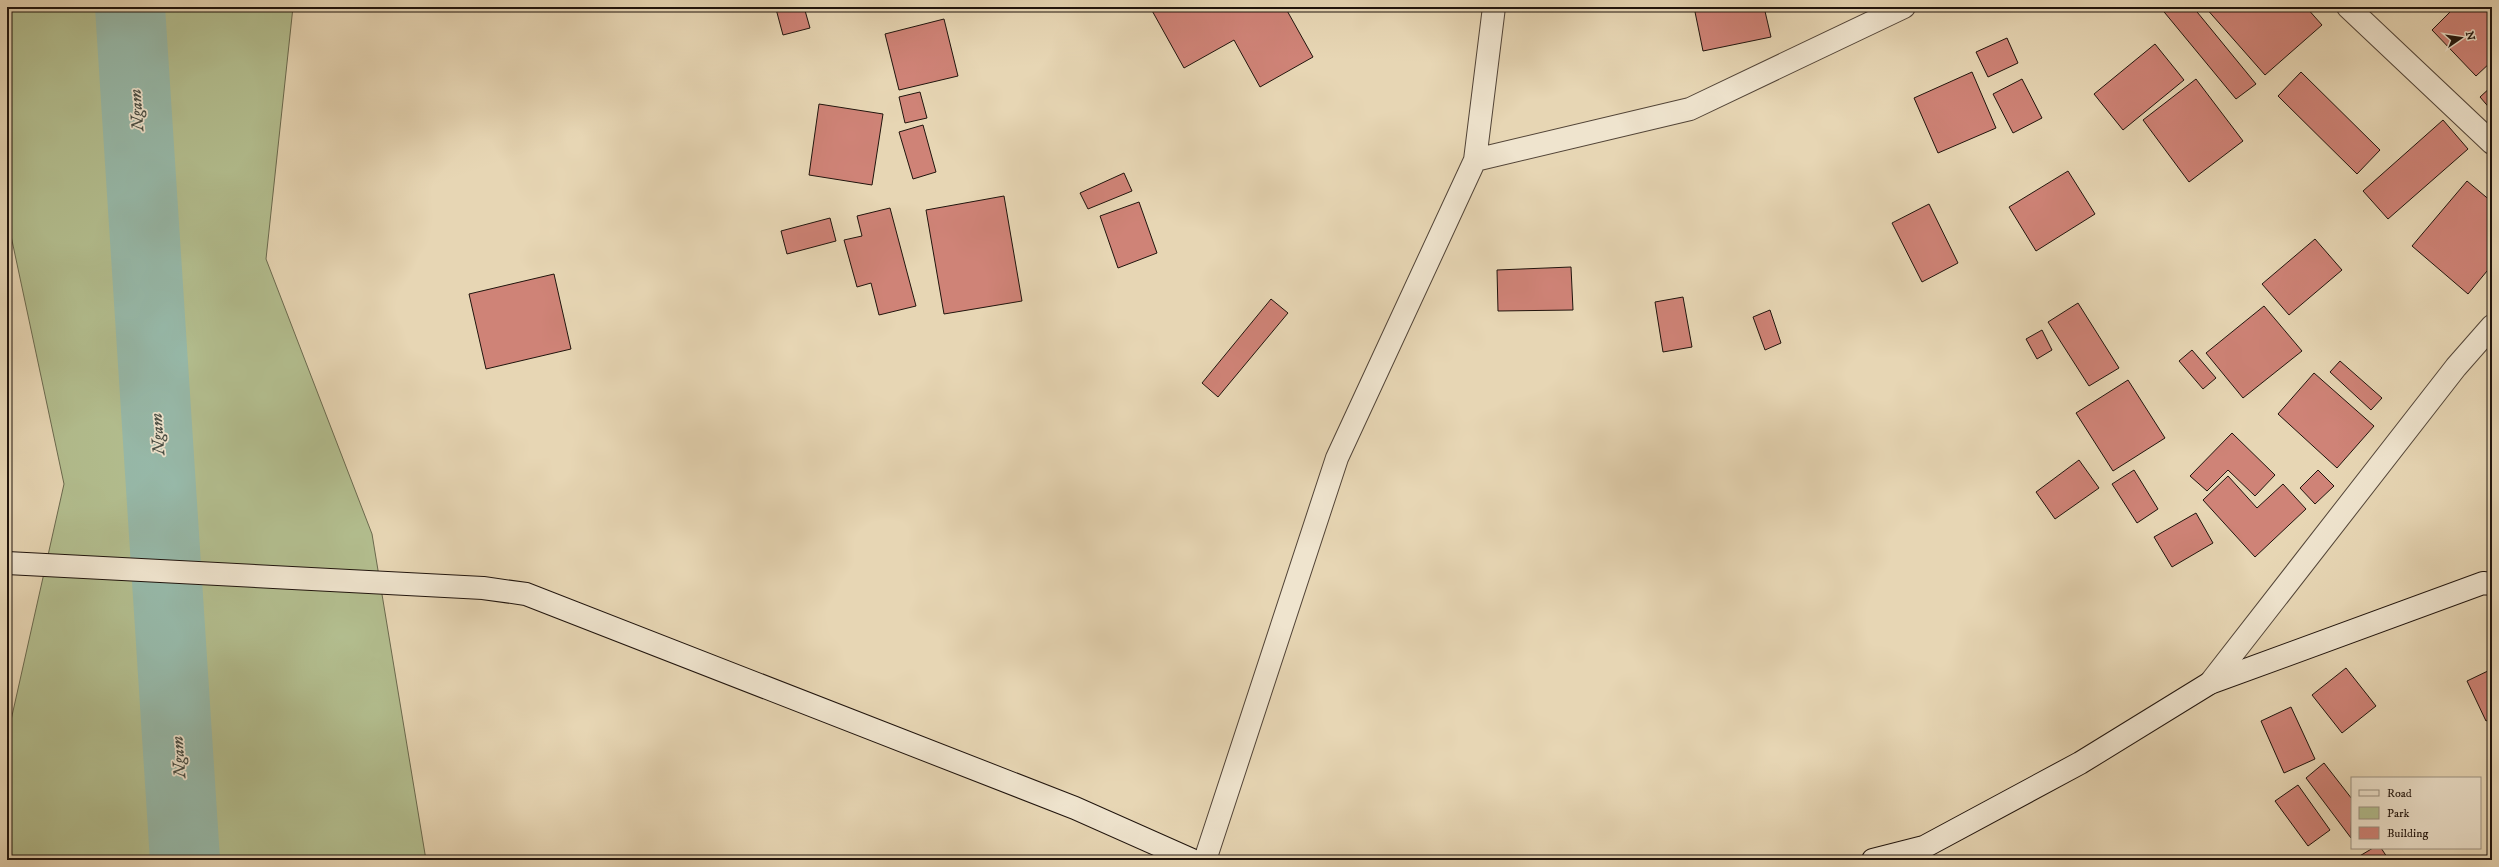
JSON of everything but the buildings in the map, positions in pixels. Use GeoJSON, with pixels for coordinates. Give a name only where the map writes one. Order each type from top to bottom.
{"type":"FeatureCollection","features":[{"type":"Feature","properties":{"kind":"street"},"geometry":{"type":"LineString","coordinates":[[1205,860],[1337,458],[1475,160],[1494,7]]}},
{"type":"Feature","properties":{"kind":"street"},"geometry":{"type":"LineString","coordinates":[[1475,160],[1690,109],[1904,7]]}},
{"type":"Feature","properties":{"kind":"street"},"geometry":{"type":"LineString","coordinates":[[2348,7],[2492,143]]}},
{"type":"Feature","properties":{"kind":"street"},"geometry":{"type":"LineString","coordinates":[[2210,683],[2451,373],[2492,326]]}},
{"type":"Feature","properties":{"kind":"street"},"geometry":{"type":"LineString","coordinates":[[7,563],[482,588],[526,594],[1074,808],[1192,860]]}},
{"type":"Feature","properties":{"kind":"street"},"geometry":{"type":"LineString","coordinates":[[1874,860],[1924,847],[2080,763],[2210,683],[2483,583],[2492,584]]}},
{"type":"Feature","properties":{"kind":"green space"},"geometry":{"type":"Polygon","coordinates":[[[7,7],[293,7],[266,259],[372,534],[426,860],[7,860],[7,738],[64,484],[7,217],[7,7]]]}},
{"type":"Feature","properties":{"kind":"waterway","name":"Ngam"},"geometry":{"type":"LineString","coordinates":[[130,7],[185,860]]}}]}
